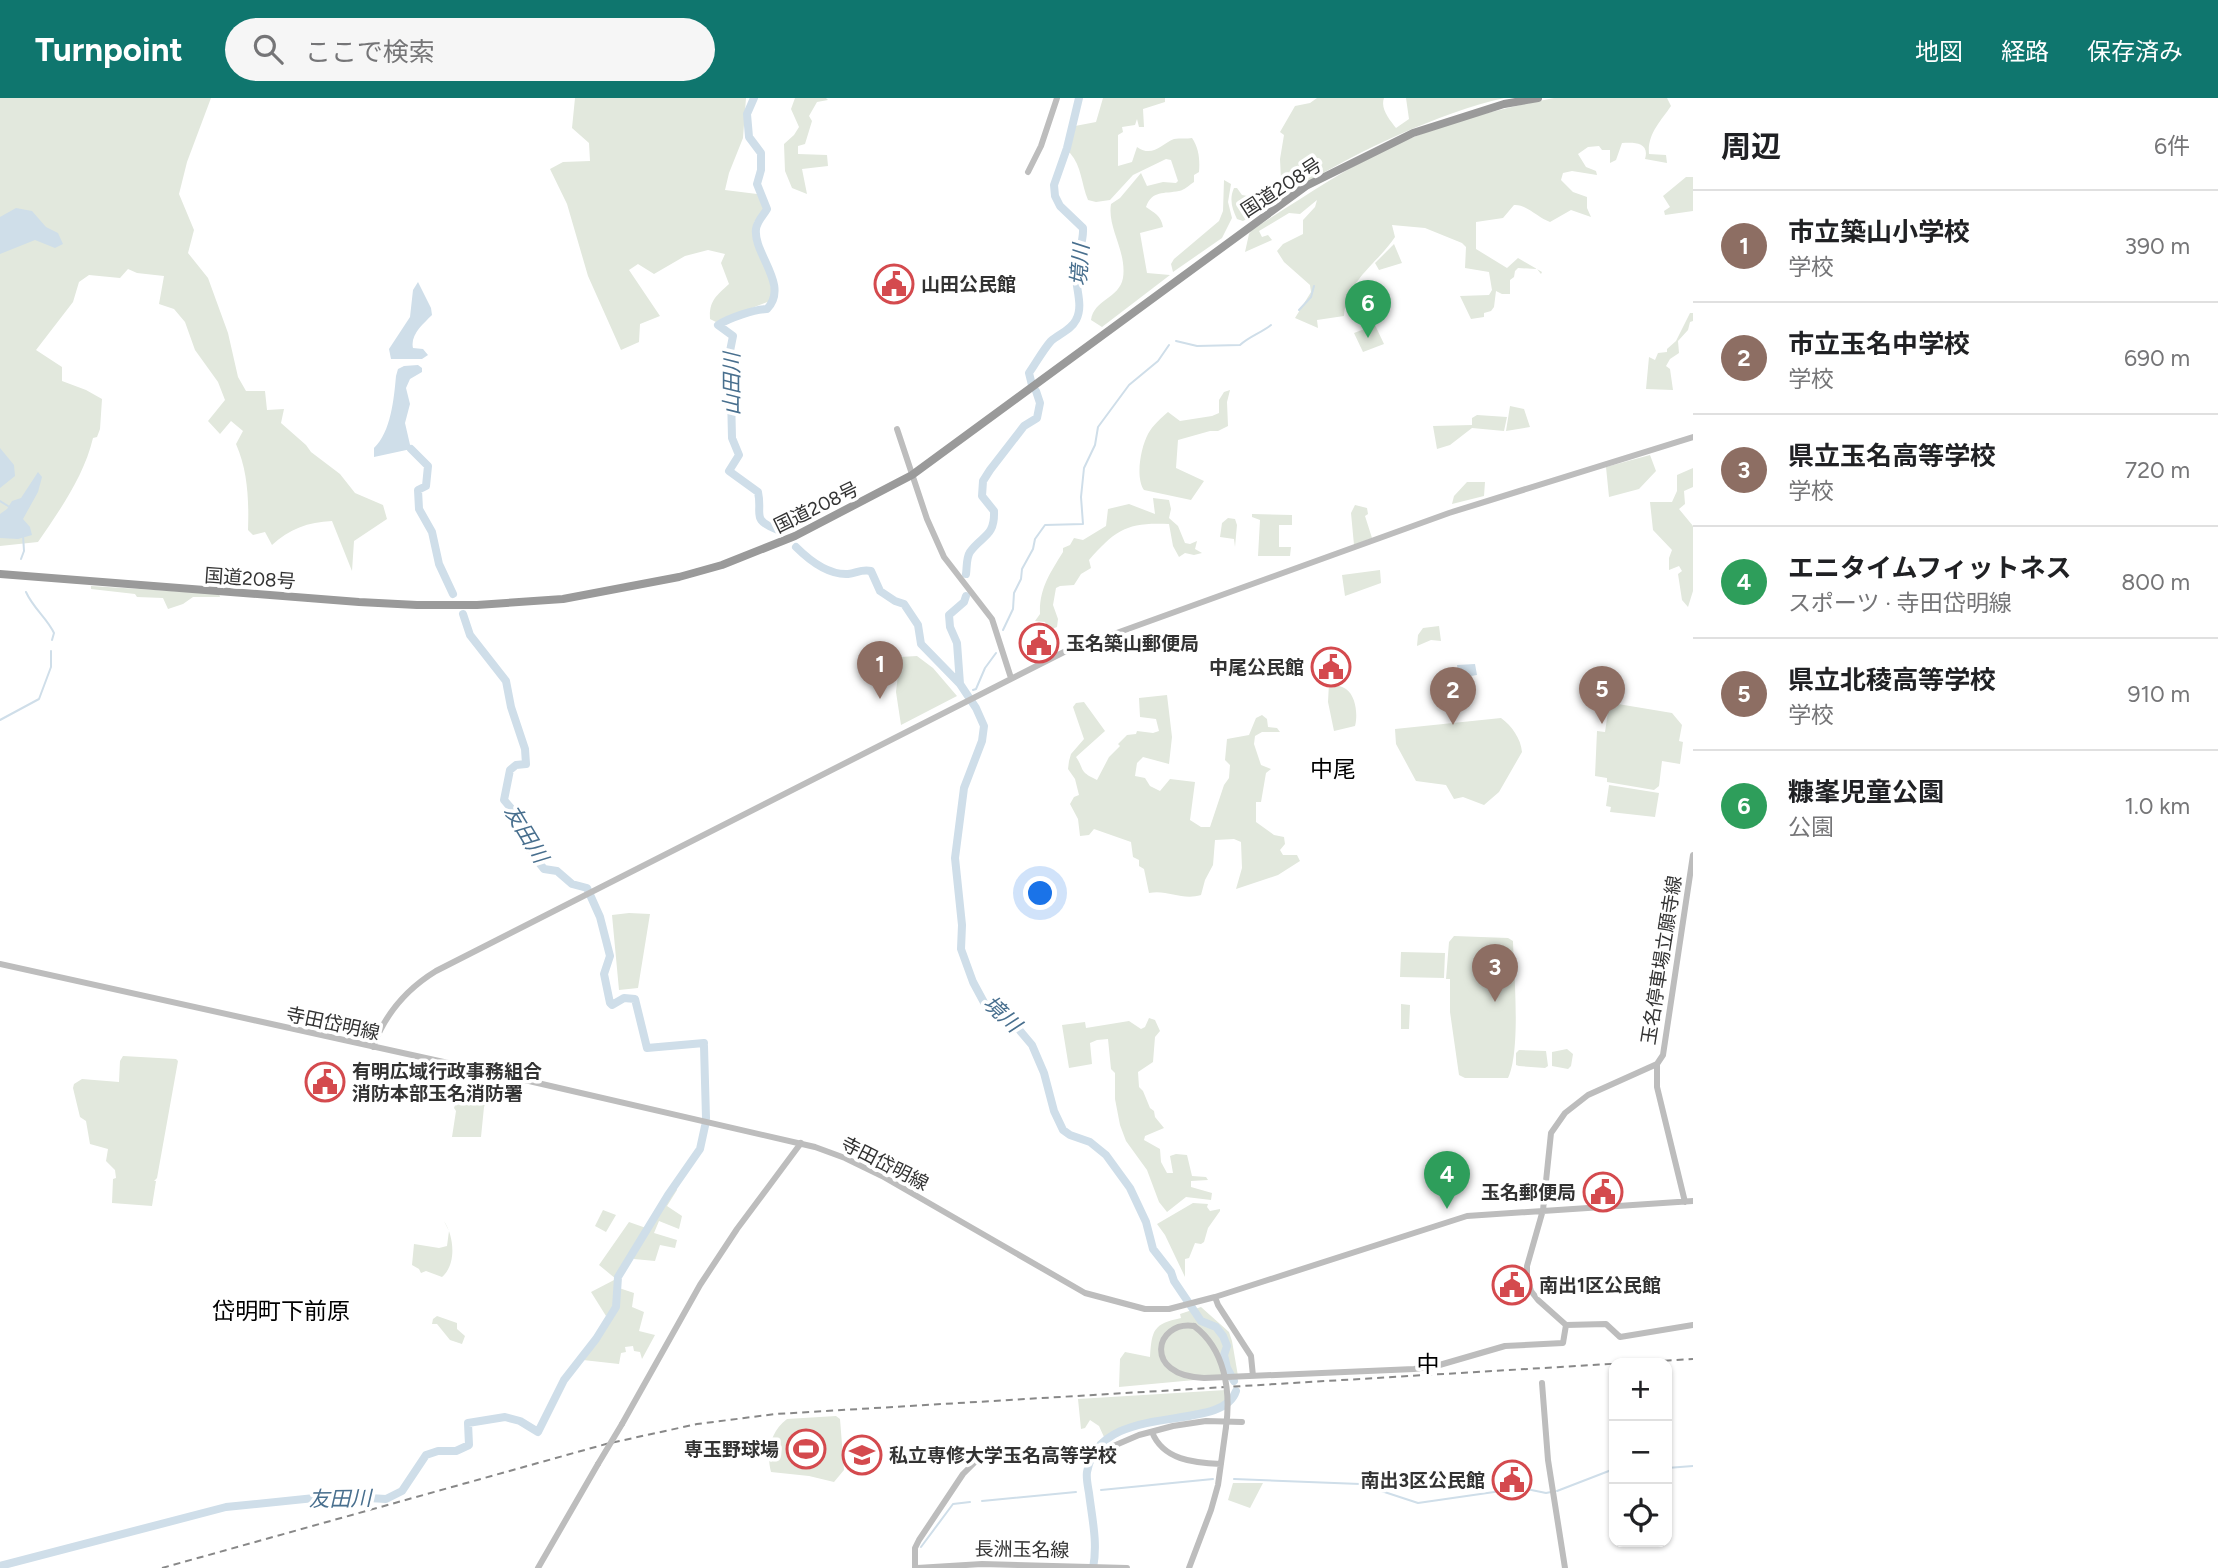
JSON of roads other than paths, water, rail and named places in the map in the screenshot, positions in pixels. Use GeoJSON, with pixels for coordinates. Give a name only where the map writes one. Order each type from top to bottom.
{"type":"FeatureCollection","features":[{"type":"Feature","properties":{"kind":"highway","name":"国道208号"},"geometry":{"type":"LineString","coordinates":[[0,574],[417,605],[531,603],[650,584],[722,565],[806,531],[912,475],[1306,186],[1413,133],[1504,104],[1538,98]]}},
{"type":"Feature","properties":{"kind":"street"},"geometry":{"type":"LineString","coordinates":[[1028,172],[1044,137],[1057,98]]}},
{"type":"Feature","properties":{"kind":"street"},"geometry":{"type":"LineString","coordinates":[[897,429],[905,446],[927,519],[944,557],[992,619],[1011,678]]}},
{"type":"Feature","properties":{"kind":"street"},"geometry":{"type":"LineString","coordinates":[[373,1047],[389,1013],[419,981],[969,699],[1079,646],[1449,513],[1693,437]]}},
{"type":"Feature","properties":{"kind":"street","name":"玉名停車場立願寺線"},"geometry":{"type":"LineString","coordinates":[[1566,1325],[1538,1300],[1528,1284],[1527,1266],[1543,1210],[1551,1133],[1565,1113],[1588,1095],[1657,1064],[1663,1055],[1693,855]]}},
{"type":"Feature","properties":{"kind":"street","name":"寺田岱明線"},"geometry":{"type":"LineString","coordinates":[[0,964],[801,1143],[845,1158],[882,1176],[1085,1293],[1129,1307],[1169,1309],[1216,1297],[1467,1216],[1689,1202]]}},
{"type":"Feature","properties":{"kind":"street"},"geometry":{"type":"LineString","coordinates":[[1657,1064],[1657,1087],[1689,1202]]}},
{"type":"Feature","properties":{"kind":"street"},"geometry":{"type":"LineString","coordinates":[[538,1568],[699,1285],[801,1143]]}},
{"type":"Feature","properties":{"kind":"street"},"geometry":{"type":"LineString","coordinates":[[1216,1297],[1218,1305],[1251,1356],[1253,1376]]}},
{"type":"Feature","properties":{"kind":"street"},"geometry":{"type":"LineString","coordinates":[[1189,1568],[1212,1510],[1218,1485],[1226,1427],[1226,1390],[1220,1360],[1208,1336],[1194,1326],[1180,1326],[1168,1333],[1161,1349],[1163,1360],[1168,1367],[1189,1377],[1234,1376],[1253,1376],[1414,1369],[1436,1366],[1505,1346],[1563,1343],[1566,1325],[1606,1324],[1620,1337],[1693,1325]]}},
{"type":"Feature","properties":{"kind":"street"},"geometry":{"type":"LineString","coordinates":[[1542,1383],[1548,1460],[1565,1568]]}},
{"type":"Feature","properties":{"kind":"street"},"geometry":{"type":"LineString","coordinates":[[916,1568],[915,1548],[919,1540],[963,1474],[977,1460],[1021,1452],[1072,1454],[1104,1450],[1152,1432],[1206,1421],[1242,1422]]}},
{"type":"Feature","properties":{"kind":"street"},"geometry":{"type":"LineString","coordinates":[[1152,1432],[1163,1450],[1176,1457],[1221,1464]]}},
{"type":"Feature","properties":{"kind":"street","name":"長洲玉名線"},"geometry":{"type":"LineString","coordinates":[[916,1568],[982,1564],[1127,1568]]}},
{"type":"Feature","properties":{"kind":"waterway","name":"山田川"},"geometry":{"type":"LineString","coordinates":[[754,98],[747,114],[749,137],[761,153],[761,170],[757,184],[767,209],[757,226],[757,239],[775,290],[767,309],[742,314],[718,325],[733,336],[730,351],[732,438],[739,455],[729,471],[758,492],[759,516],[764,523],[778,530]]}},
{"type":"Feature","properties":{"kind":"waterway","name":"境川"},"geometry":{"type":"LineString","coordinates":[[1032,385],[1029,373],[1051,341],[1074,323],[1079,308],[1076,272],[1083,228],[1060,206],[1054,185],[1067,148],[1079,98]]}},
{"type":"Feature","properties":{"kind":"waterway"},"geometry":{"type":"LineString","coordinates":[[1299,310],[1311,297],[1314,286]]}},
{"type":"Feature","properties":{"kind":"waterway"},"geometry":{"type":"LineString","coordinates":[[1176,341],[1197,346],[1240,345],[1271,325]]}},
{"type":"Feature","properties":{"kind":"waterway"},"geometry":{"type":"LineString","coordinates":[[1003,630],[1013,609],[1014,593],[1021,579],[1022,569],[1033,549],[1035,539],[1045,525],[1083,524],[1081,497],[1084,468],[1095,445],[1098,427],[1129,385],[1158,361],[1169,345]]}},
{"type":"Feature","properties":{"kind":"waterway","name":"境川"},"geometry":{"type":"LineString","coordinates":[[966,574],[969,554],[990,531],[994,520],[994,511],[982,496],[983,481],[1024,426],[1037,418],[1040,403],[1036,391]]}},
{"type":"Feature","properties":{"kind":"waterway","name":"友田川"},"geometry":{"type":"LineString","coordinates":[[411,449],[428,466],[426,486],[418,490],[419,509],[432,532],[439,564],[453,594]]}},
{"type":"Feature","properties":{"kind":"waterway"},"geometry":{"type":"LineString","coordinates":[[0,501],[8,506]]}},
{"type":"Feature","properties":{"kind":"waterway"},"geometry":{"type":"LineString","coordinates":[[21,559],[24,551],[23,535]]}},
{"type":"Feature","properties":{"kind":"waterway","name":"山田川"},"geometry":{"type":"LineString","coordinates":[[796,547],[813,562],[833,572],[848,574],[871,571],[880,591],[904,604],[918,625],[921,644],[960,684]]}},
{"type":"Feature","properties":{"kind":"waterway"},"geometry":{"type":"LineString","coordinates":[[26,592],[54,633],[52,640]]}},
{"type":"Feature","properties":{"kind":"waterway","name":"境川"},"geometry":{"type":"LineString","coordinates":[[966,596],[964,602],[949,615],[950,627],[957,643],[960,684],[984,726],[982,741],[964,788],[955,858],[962,925],[961,949],[973,982],[987,1008],[1016,1026],[1032,1045],[1063,1130],[1090,1142],[1106,1155],[1130,1188],[1146,1222],[1153,1249],[1171,1272],[1174,1281],[1201,1321],[1216,1327],[1223,1336],[1227,1346],[1224,1355],[1227,1368],[1234,1381]]}},
{"type":"Feature","properties":{"kind":"waterway","name":"友田川"},"geometry":{"type":"LineString","coordinates":[[463,614],[470,635],[506,681],[511,707],[525,749],[526,764],[516,765],[510,770],[504,800],[516,814],[533,855],[544,869],[557,871],[572,884],[587,888],[600,917],[610,956],[604,974],[610,1003],[612,1005],[624,998],[635,999],[647,1048],[704,1043]]}},
{"type":"Feature","properties":{"kind":"waterway"},"geometry":{"type":"LineString","coordinates":[[0,720],[39,699],[51,667],[51,651]]}},
{"type":"Feature","properties":{"kind":"waterway"},"geometry":{"type":"LineString","coordinates":[[973,690],[996,653]]}},
{"type":"Feature","properties":{"kind":"waterway","name":"友田川"},"geometry":{"type":"LineString","coordinates":[[704,1046],[706,1118]]}},
{"type":"Feature","properties":{"kind":"waterway","name":"友田川"},"geometry":{"type":"LineString","coordinates":[[0,1566],[226,1507],[334,1496],[386,1499],[402,1491],[426,1455],[438,1451],[456,1451],[469,1445],[468,1423],[505,1417],[520,1421],[538,1432],[564,1380],[596,1339],[616,1307],[618,1277],[668,1195],[700,1149],[705,1126]]}},
{"type":"Feature","properties":{"kind":"waterway","name":"境川"},"geometry":{"type":"LineString","coordinates":[[1093,1568],[1095,1540],[1087,1472],[1097,1449],[1114,1434],[1137,1425],[1209,1412],[1226,1404],[1236,1391]]}},
{"type":"Feature","properties":{"kind":"waterway"},"geometry":{"type":"LineString","coordinates":[[1672,1468],[1693,1466]]}},
{"type":"Feature","properties":{"kind":"waterway"},"geometry":{"type":"LineString","coordinates":[[1557,1491],[1609,1471]]}},
{"type":"Feature","properties":{"kind":"waterway"},"geometry":{"type":"LineString","coordinates":[[1101,1490],[1213,1479]]}},
{"type":"Feature","properties":{"kind":"waterway"},"geometry":{"type":"LineString","coordinates":[[1234,1479],[1360,1484],[1418,1503],[1522,1488],[1551,1492]]}},
{"type":"Feature","properties":{"kind":"waterway"},"geometry":{"type":"LineString","coordinates":[[982,1501],[1076,1492]]}},
{"type":"Feature","properties":{"kind":"waterway"},"geometry":{"type":"LineString","coordinates":[[921,1547],[953,1504],[970,1502]]}},
{"type":"Feature","properties":{"kind":"railway"},"geometry":{"type":"LineString","coordinates":[[162,1568],[606,1444],[697,1424],[776,1414],[1693,1359]]}},
{"type":"Feature","properties":{"kind":"place","name":"山田公民館"},"geometry":{"type":"Point","coordinates":[894,284]}},
{"type":"Feature","properties":{"kind":"place","name":"糠峯児童公園"},"geometry":{"type":"Point","coordinates":[1368,338]}},
{"type":"Feature","properties":{"kind":"place","name":"玉名築山郵便局"},"geometry":{"type":"Point","coordinates":[1039,643]}},
{"type":"Feature","properties":{"kind":"place","name":"中尾公民館"},"geometry":{"type":"Point","coordinates":[1331,667]}},
{"type":"Feature","properties":{"kind":"place","name":"市立築山小学校"},"geometry":{"type":"Point","coordinates":[880,699]}},
{"type":"Feature","properties":{"kind":"place","name":"県立北稜高等学校"},"geometry":{"type":"Point","coordinates":[1602,724]}},
{"type":"Feature","properties":{"kind":"place","name":"市立玉名中学校"},"geometry":{"type":"Point","coordinates":[1453,725]}},
{"type":"Feature","properties":{"kind":"place","name":"県立玉名高等学校"},"geometry":{"type":"Point","coordinates":[1495,1002]}},
{"type":"Feature","properties":{"kind":"place","name":"有明広域行政事務組合 消防本部玉名消防署"},"geometry":{"type":"Point","coordinates":[325,1082]}},
{"type":"Feature","properties":{"kind":"place","name":"玉名郵便局"},"geometry":{"type":"Point","coordinates":[1603,1192]}},
{"type":"Feature","properties":{"kind":"place","name":"エニタイムフィットネス"},"geometry":{"type":"Point","coordinates":[1447,1209]}},
{"type":"Feature","properties":{"kind":"place","name":"南出1区公民館"},"geometry":{"type":"Point","coordinates":[1512,1285]}},
{"type":"Feature","properties":{"kind":"place","name":"専玉野球場"},"geometry":{"type":"Point","coordinates":[806,1449]}},
{"type":"Feature","properties":{"kind":"place","name":"私立専修大学玉名高等学校"},"geometry":{"type":"Point","coordinates":[862,1455]}},
{"type":"Feature","properties":{"kind":"place","name":"南出3区公民館"},"geometry":{"type":"Point","coordinates":[1512,1480]}},
{"type":"Feature","properties":{"kind":"district","name":"中尾"},"geometry":{"type":"Point","coordinates":[1333,769]}},
{"type":"Feature","properties":{"kind":"district","name":"岱明町下前原"},"geometry":{"type":"Point","coordinates":[281,1311]}},
{"type":"Feature","properties":{"kind":"district","name":"中"},"geometry":{"type":"Point","coordinates":[1428,1364]}}]}
